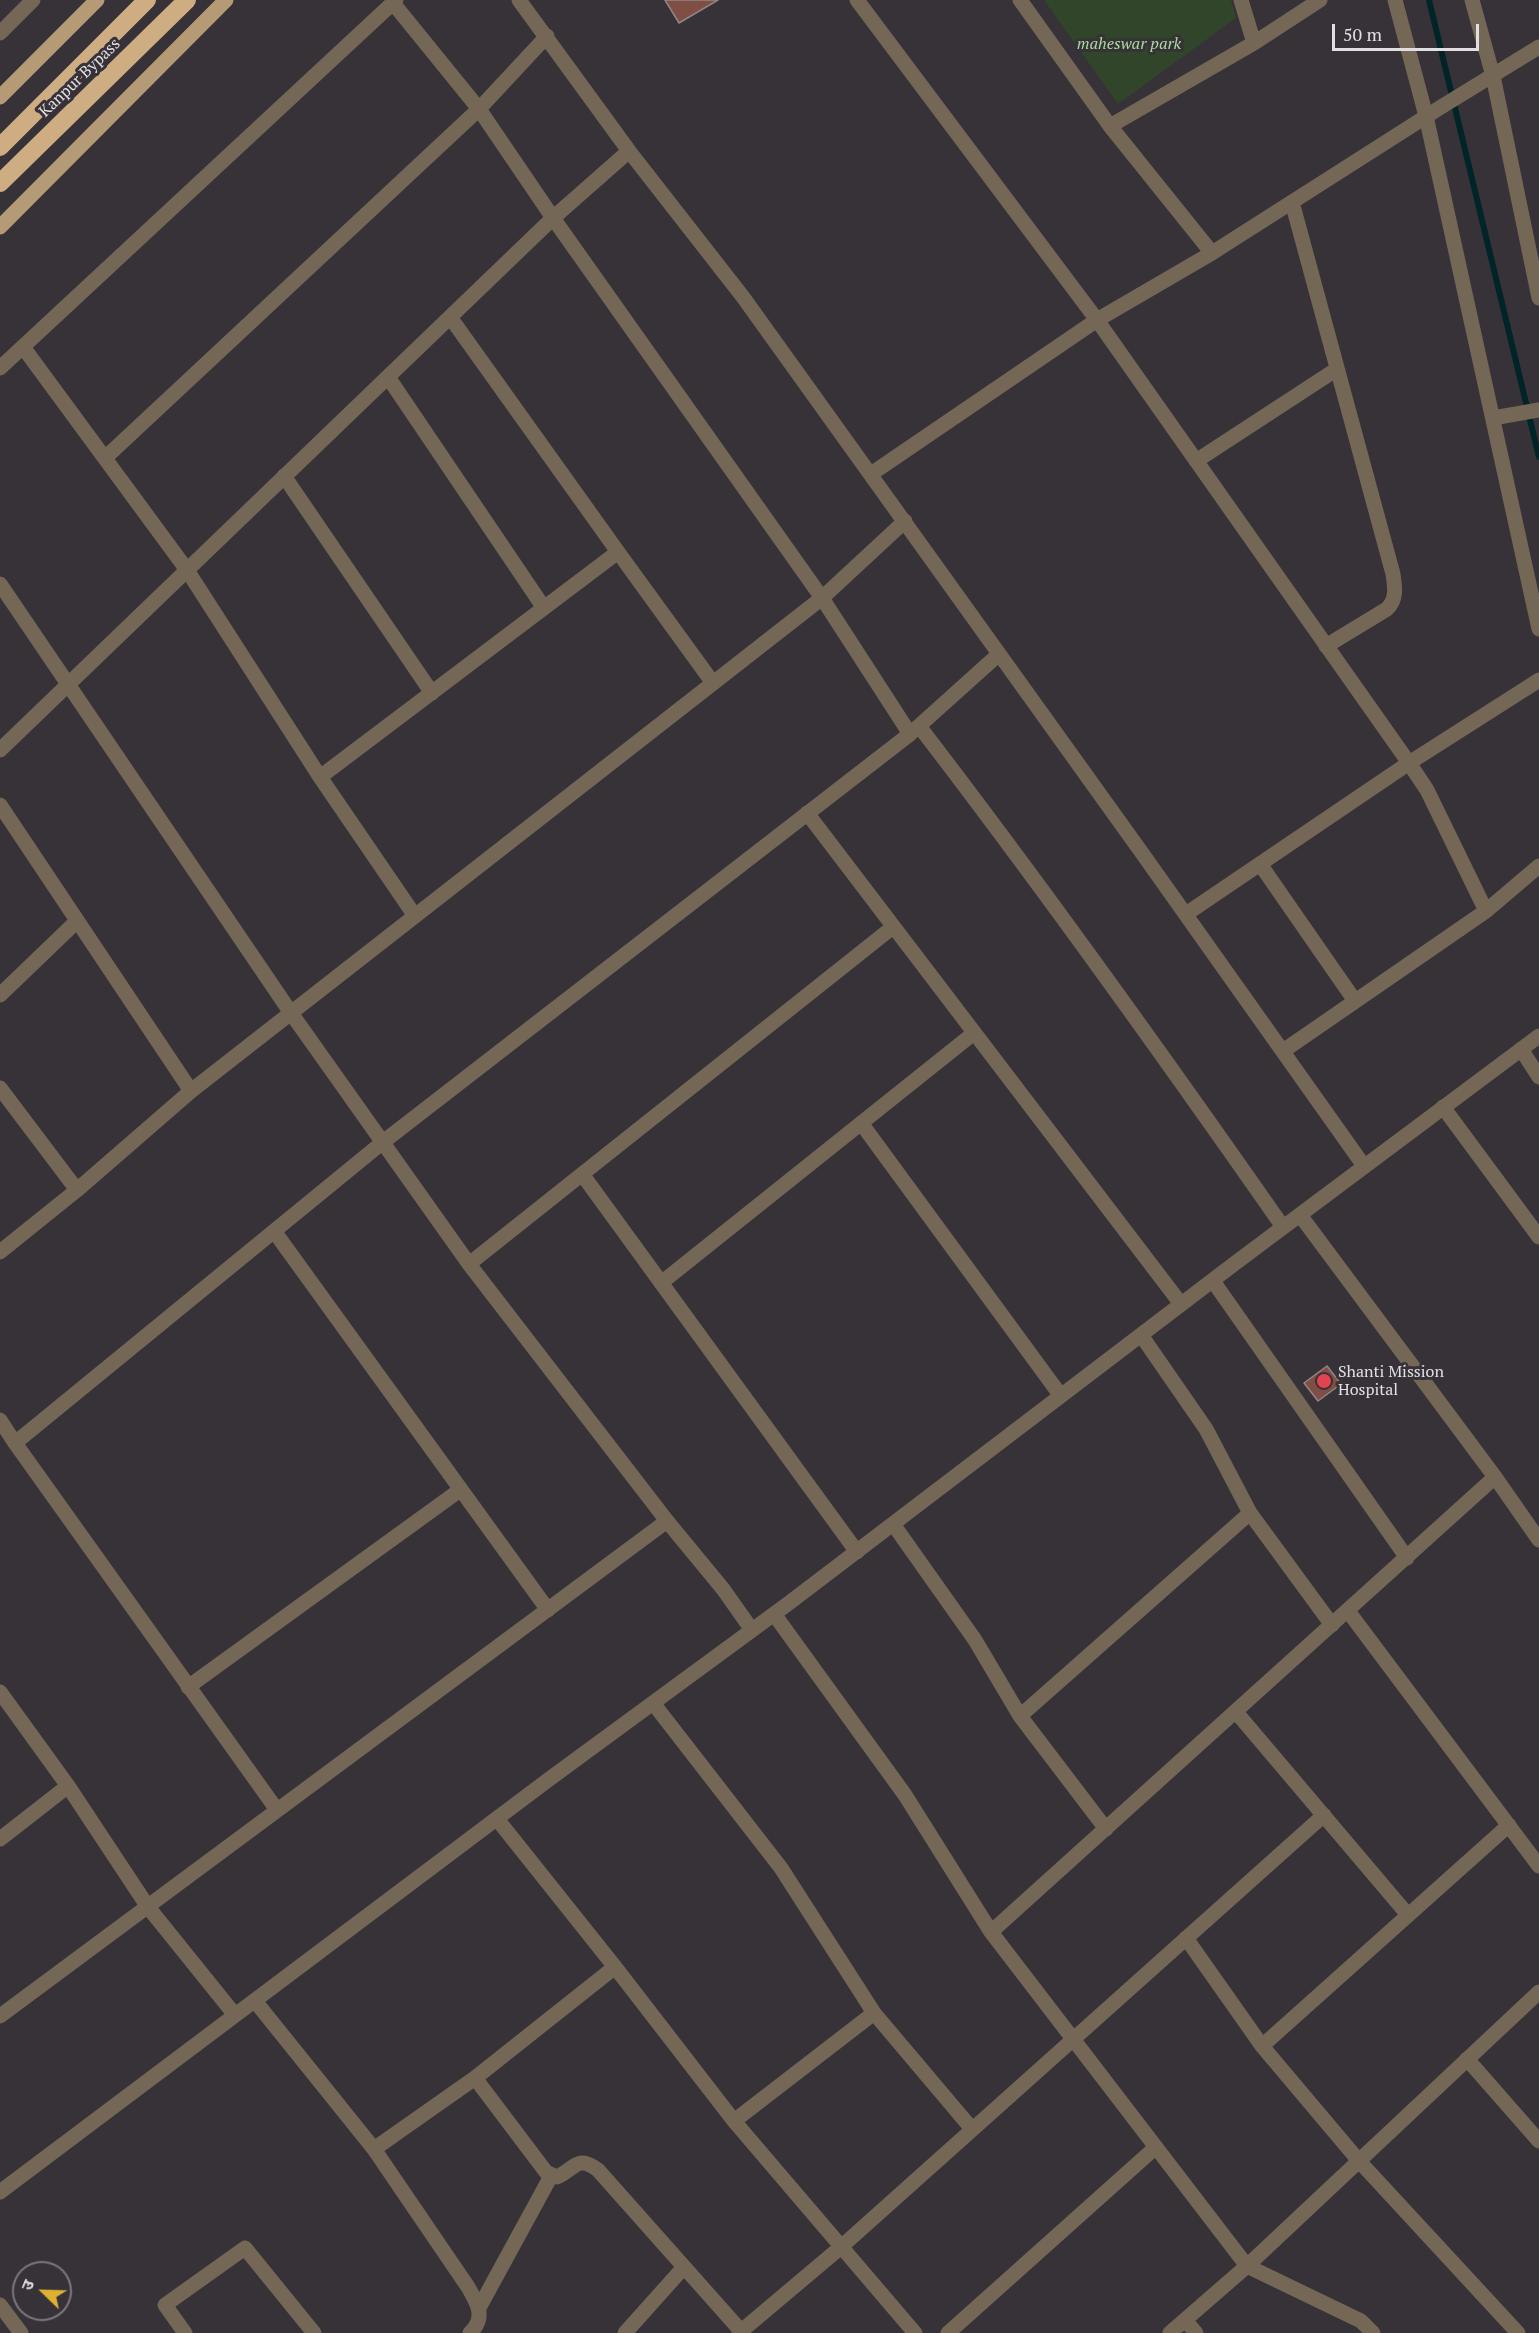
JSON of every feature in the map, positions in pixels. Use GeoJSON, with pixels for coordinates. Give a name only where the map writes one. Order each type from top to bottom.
{"type":"FeatureCollection","features":[{"type":"Feature","properties":{"kind":"highway","name":"Kanpur Bypass"},"geometry":{"type":"LineString","coordinates":[[0,147],[147,0]]}},
{"type":"Feature","properties":{"kind":"highway","name":"Kanpur Bypass"},"geometry":{"type":"LineString","coordinates":[[0,183],[187,0]]}},
{"type":"Feature","properties":{"kind":"main road"},"geometry":{"type":"LineString","coordinates":[[0,97],[97,0]]}},
{"type":"Feature","properties":{"kind":"main road"},"geometry":{"type":"LineString","coordinates":[[0,227],[226,0]]}},
{"type":"Feature","properties":{"kind":"street"},"geometry":{"type":"LineString","coordinates":[[0,33],[33,0]]}},
{"type":"Feature","properties":{"kind":"street"},"geometry":{"type":"LineString","coordinates":[[519,0],[630,151],[743,297],[1364,1166]]}},
{"type":"Feature","properties":{"kind":"street"},"geometry":{"type":"LineString","coordinates":[[858,0],[1097,320],[1409,763],[1427,790],[1486,911]]}},
{"type":"Feature","properties":{"kind":"street"},"geometry":{"type":"LineString","coordinates":[[1020,0],[1110,126],[1212,254]]}},
{"type":"Feature","properties":{"kind":"street"},"geometry":{"type":"LineString","coordinates":[[1241,0],[1254,44]]}},
{"type":"Feature","properties":{"kind":"street"},"geometry":{"type":"LineString","coordinates":[[1110,126],[1254,44],[1320,0]]}},
{"type":"Feature","properties":{"kind":"street"},"geometry":{"type":"LineString","coordinates":[[1395,0],[1426,116],[1499,417],[1539,629]]}},
{"type":"Feature","properties":{"kind":"street"},"geometry":{"type":"LineString","coordinates":[[1472,0],[1487,79],[1539,298]]}},
{"type":"Feature","properties":{"kind":"street"},"geometry":{"type":"LineString","coordinates":[[0,368],[395,2],[479,110],[914,730],[1004,837],[1129,1007],[1283,1227]]}},
{"type":"Feature","properties":{"kind":"street"},"geometry":{"type":"LineString","coordinates":[[105,458],[479,110],[547,36]]}},
{"type":"Feature","properties":{"kind":"street"},"geometry":{"type":"LineString","coordinates":[[871,474],[1097,320],[1212,254],[1426,116],[1539,47]]}},
{"type":"Feature","properties":{"kind":"street"},"geometry":{"type":"LineString","coordinates":[[0,750],[553,218],[630,151]]}},
{"type":"Feature","properties":{"kind":"street"},"geometry":{"type":"LineString","coordinates":[[1292,202],[1393,574],[1395,598],[1387,609],[1326,646]]}},
{"type":"Feature","properties":{"kind":"street"},"geometry":{"type":"LineString","coordinates":[[450,317],[713,683]]}},
{"type":"Feature","properties":{"kind":"street"},"geometry":{"type":"LineString","coordinates":[[23,347],[187,570],[320,777],[415,916]]}},
{"type":"Feature","properties":{"kind":"street"},"geometry":{"type":"LineString","coordinates":[[1196,461],[1337,369]]}},
{"type":"Feature","properties":{"kind":"street"},"geometry":{"type":"LineString","coordinates":[[388,377],[544,608]]}},
{"type":"Feature","properties":{"kind":"street"},"geometry":{"type":"LineString","coordinates":[[1499,417],[1539,410]]}},
{"type":"Feature","properties":{"kind":"street"},"geometry":{"type":"LineString","coordinates":[[284,476],[432,693]]}},
{"type":"Feature","properties":{"kind":"street"},"geometry":{"type":"LineString","coordinates":[[0,1252],[77,1190],[191,1091],[822,598],[905,521]]}},
{"type":"Feature","properties":{"kind":"street"},"geometry":{"type":"LineString","coordinates":[[320,777],[618,552]]}},
{"type":"Feature","properties":{"kind":"street"},"geometry":{"type":"LineString","coordinates":[[0,584],[291,1013],[469,1264],[753,1630]]}},
{"type":"Feature","properties":{"kind":"street"},"geometry":{"type":"LineString","coordinates":[[15,1443],[383,1142],[914,730],[999,654]]}},
{"type":"Feature","properties":{"kind":"street"},"geometry":{"type":"LineString","coordinates":[[1186,914],[1409,763],[1539,680]]}},
{"type":"Feature","properties":{"kind":"street"},"geometry":{"type":"LineString","coordinates":[[0,805],[191,1091]]}},
{"type":"Feature","properties":{"kind":"street"},"geometry":{"type":"LineString","coordinates":[[807,813],[1181,1305]]}},
{"type":"Feature","properties":{"kind":"street"},"geometry":{"type":"LineString","coordinates":[[1260,864],[1355,1001]]}},
{"type":"Feature","properties":{"kind":"street"},"geometry":{"type":"LineString","coordinates":[[1282,1051],[1486,911],[1539,866]]}},
{"type":"Feature","properties":{"kind":"street"},"geometry":{"type":"LineString","coordinates":[[0,995],[77,921]]}},
{"type":"Feature","properties":{"kind":"street"},"geometry":{"type":"LineString","coordinates":[[469,1264],[893,927]]}},
{"type":"Feature","properties":{"kind":"street"},"geometry":{"type":"LineString","coordinates":[[661,1282],[974,1032]]}},
{"type":"Feature","properties":{"kind":"street"},"geometry":{"type":"LineString","coordinates":[[0,2192],[496,1819],[857,1552],[1283,1227],[1539,1036]]}},
{"type":"Feature","properties":{"kind":"street"},"geometry":{"type":"LineString","coordinates":[[1521,1049],[1539,1077]]}},
{"type":"Feature","properties":{"kind":"street"},"geometry":{"type":"LineString","coordinates":[[0,1088],[77,1190]]}},
{"type":"Feature","properties":{"kind":"street"},"geometry":{"type":"LineString","coordinates":[[1443,1107],[1539,1237]]}},
{"type":"Feature","properties":{"kind":"street"},"geometry":{"type":"LineString","coordinates":[[861,1124],[1061,1396]]}},
{"type":"Feature","properties":{"kind":"street"},"geometry":{"type":"LineString","coordinates":[[582,1174],[857,1552]]}},
{"type":"Feature","properties":{"kind":"street"},"geometry":{"type":"LineString","coordinates":[[1300,1215],[1495,1477],[1539,1540]]}},
{"type":"Feature","properties":{"kind":"street"},"geometry":{"type":"LineString","coordinates":[[274,1232],[548,1610]]}},
{"type":"Feature","properties":{"kind":"street"},"geometry":{"type":"LineString","coordinates":[[1213,1281],[1407,1558]]}},
{"type":"Feature","properties":{"kind":"street"},"geometry":{"type":"LineString","coordinates":[[1141,1335],[1206,1429],[1250,1513],[1332,1625]]}},
{"type":"Feature","properties":{"kind":"street"},"geometry":{"type":"LineString","coordinates":[[0,1420],[277,1809]]}},
{"type":"Feature","properties":{"kind":"street"},"geometry":{"type":"LineString","coordinates":[[991,1932],[1495,1477]]}},
{"type":"Feature","properties":{"kind":"street"},"geometry":{"type":"LineString","coordinates":[[188,1687],[460,1490]]}},
{"type":"Feature","properties":{"kind":"street"},"geometry":{"type":"LineString","coordinates":[[1020,1716],[1250,1513]]}},
{"type":"Feature","properties":{"kind":"street"},"geometry":{"type":"LineString","coordinates":[[0,2016],[667,1521]]}},
{"type":"Feature","properties":{"kind":"street"},"geometry":{"type":"LineString","coordinates":[[892,1524],[975,1640],[1020,1716],[1106,1829]]}},
{"type":"Feature","properties":{"kind":"street"},"geometry":{"type":"LineString","coordinates":[[1348,1611],[1539,1866]]}},
{"type":"Feature","properties":{"kind":"street"},"geometry":{"type":"LineString","coordinates":[[774,1614],[905,1795],[991,1932],[1247,2266],[1361,2321],[1373,2333]]}},
{"type":"Feature","properties":{"kind":"street"},"geometry":{"type":"LineString","coordinates":[[0,1692],[68,1786],[148,1907],[235,2015]]}},
{"type":"Feature","properties":{"kind":"street"},"geometry":{"type":"LineString","coordinates":[[653,1703],[781,1868],[874,2013],[972,2128]]}},
{"type":"Feature","properties":{"kind":"street"},"geometry":{"type":"LineString","coordinates":[[1236,1712],[1408,1915]]}},
{"type":"Feature","properties":{"kind":"street"},"geometry":{"type":"LineString","coordinates":[[0,1839],[68,1786]]}},
{"type":"Feature","properties":{"kind":"street"},"geometry":{"type":"LineString","coordinates":[[475,2078],[546,2172],[551,2176],[561,2175],[577,2163],[588,2163],[593,2166],[740,2332],[841,2247],[1324,1815]]}},
{"type":"Feature","properties":{"kind":"street"},"geometry":{"type":"LineString","coordinates":[[496,1819],[615,1967],[734,2121],[915,2333]]}},
{"type":"Feature","properties":{"kind":"street"},"geometry":{"type":"LineString","coordinates":[[1262,2046],[1509,1825]]}},
{"type":"Feature","properties":{"kind":"street"},"geometry":{"type":"LineString","coordinates":[[1186,1938],[1262,2046],[1359,2161],[1518,2333]]}},
{"type":"Feature","properties":{"kind":"street"},"geometry":{"type":"LineString","coordinates":[[374,2149],[475,2078],[615,1967]]}},
{"type":"Feature","properties":{"kind":"street"},"geometry":{"type":"LineString","coordinates":[[1170,2333],[1247,2266],[1539,1992]]}},
{"type":"Feature","properties":{"kind":"street"},"geometry":{"type":"LineString","coordinates":[[255,2001],[374,2149],[480,2308]]}},
{"type":"Feature","properties":{"kind":"street"},"geometry":{"type":"LineString","coordinates":[[734,2121],[874,2013]]}},
{"type":"Feature","properties":{"kind":"street"},"geometry":{"type":"LineString","coordinates":[[1467,2059],[1539,2141]]}},
{"type":"Feature","properties":{"kind":"street"},"geometry":{"type":"LineString","coordinates":[[948,2333],[1156,2147]]}},
{"type":"Feature","properties":{"kind":"street"},"geometry":{"type":"LineString","coordinates":[[470,2333],[479,2321],[480,2308],[551,2176]]}},
{"type":"Feature","properties":{"kind":"street"},"geometry":{"type":"LineString","coordinates":[[185,2333],[165,2305],[245,2248],[314,2333]]}},
{"type":"Feature","properties":{"kind":"street"},"geometry":{"type":"LineString","coordinates":[[625,2333],[684,2267]]}},
{"type":"Feature","properties":{"kind":"street"},"geometry":{"type":"LineString","coordinates":[[0,2305],[21,2333]]}},
{"type":"Feature","properties":{"kind":"street"},"geometry":{"type":"LineString","coordinates":[[1185,2320],[1196,2333]]}},
{"type":"Feature","properties":{"kind":"green space","name":"maheswar park"},"geometry":{"type":"Polygon","coordinates":[[[1044,0],[1231,0],[1236,18],[1118,104],[1044,0]]]}},
{"type":"Feature","properties":{"kind":"building"},"geometry":{"type":"Polygon","coordinates":[[[665,0],[718,0],[679,23],[665,0]]]}},
{"type":"Feature","properties":{"kind":"building"},"geometry":{"type":"Polygon","coordinates":[[[1327,1366],[1341,1384],[1318,1401],[1304,1383],[1327,1366]]]}},
{"type":"Feature","properties":{"kind":"waterway"},"geometry":{"type":"LineString","coordinates":[[1429,0],[1539,457]]}},
{"type":"Feature","properties":{"kind":"place","name":"Shanti Mission Hospital"},"geometry":{"type":"Point","coordinates":[1324,1381]}}]}
